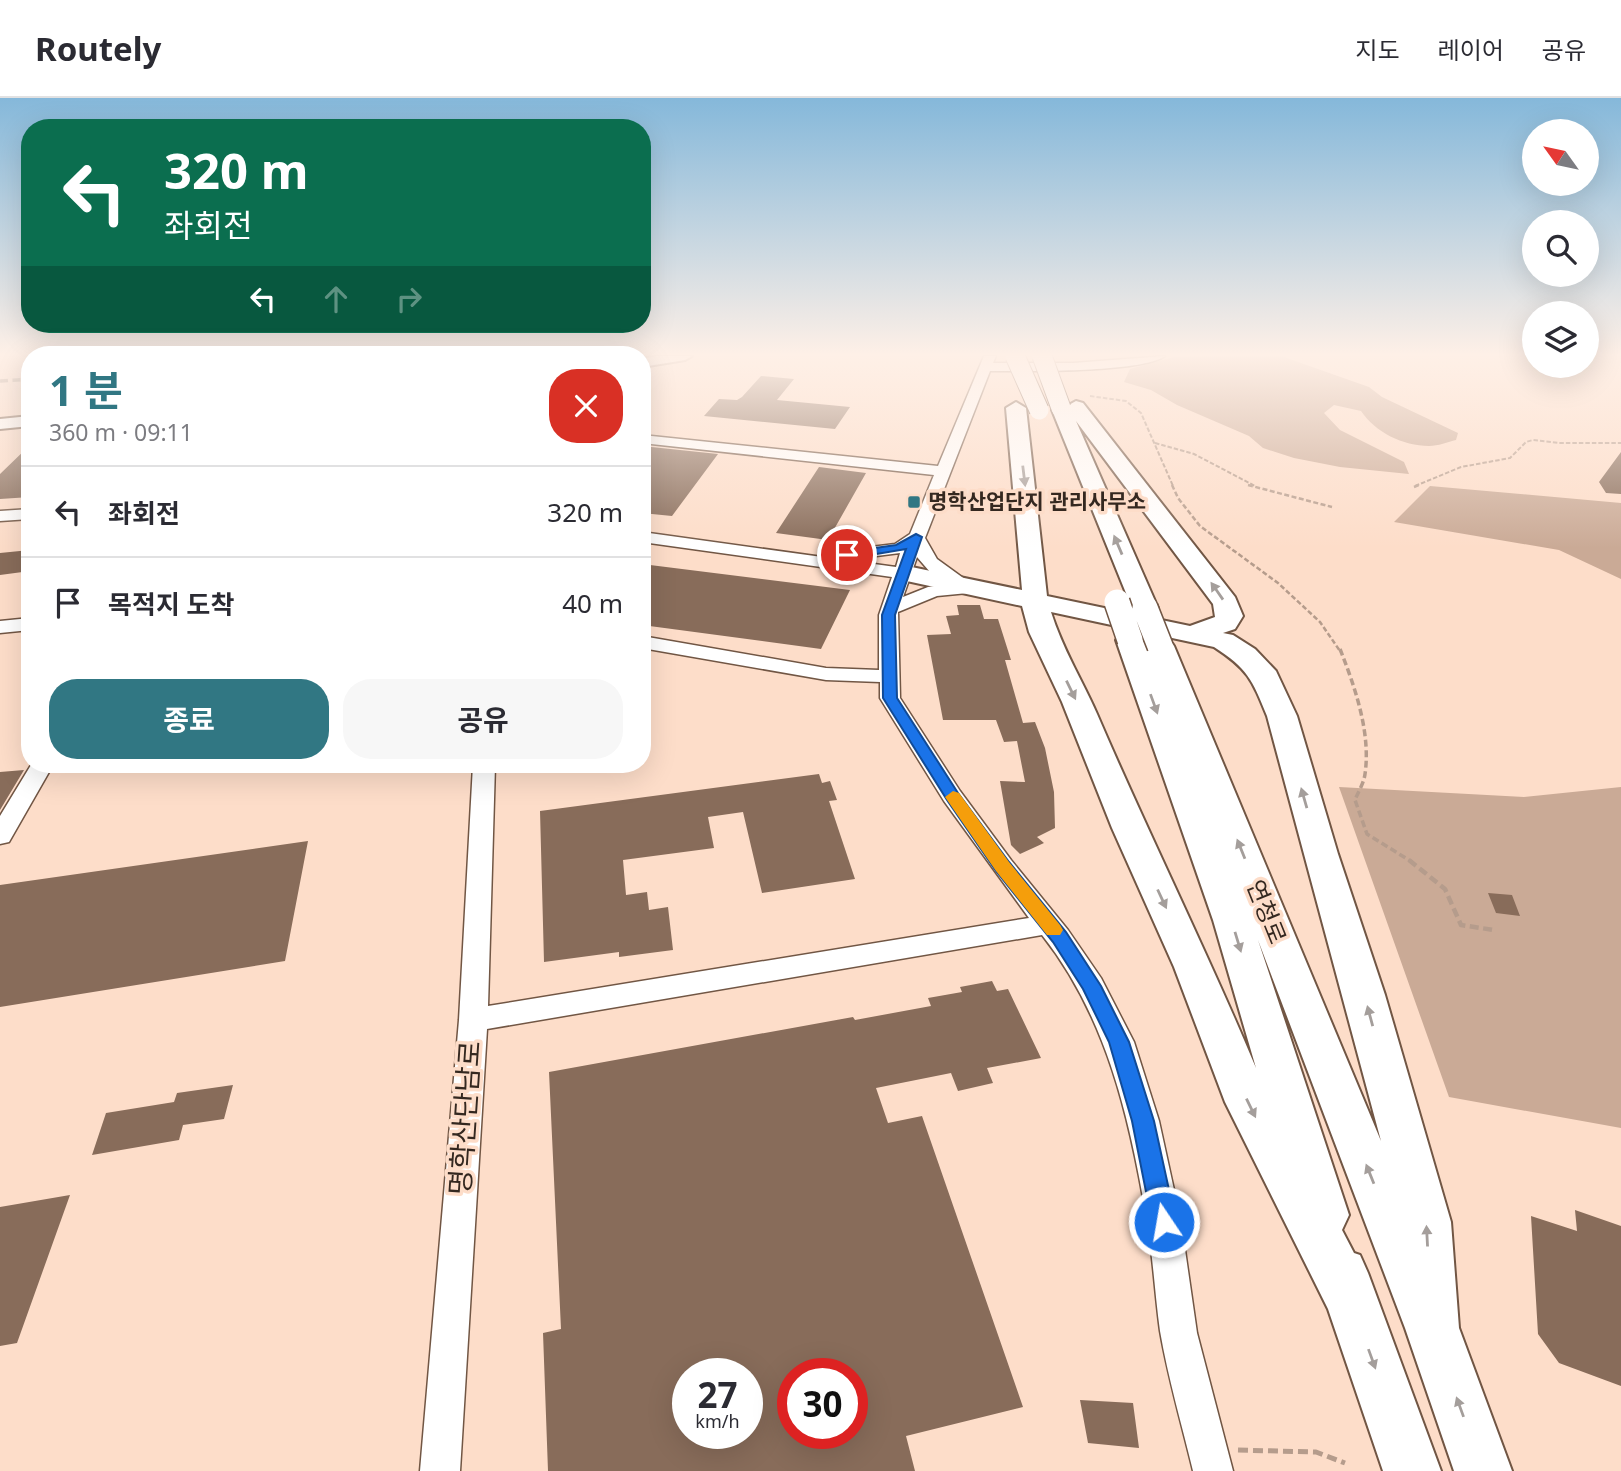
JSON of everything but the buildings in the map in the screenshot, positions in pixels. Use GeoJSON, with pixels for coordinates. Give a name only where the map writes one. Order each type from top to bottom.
{"type":"FeatureCollection","features":[{"type":"Feature","properties":{"kind":"highway"},"geometry":{"type":"LineString","coordinates":[[1054,420],[1032,562],[1038,616],[1129,828],[1194,967],[1248,1102],[1349,1295]]}},
{"type":"Feature","properties":{"kind":"highway"},"geometry":{"type":"LineString","coordinates":[[1058,420],[1065,474]]}},
{"type":"Feature","properties":{"kind":"highway","name":"연청로"},"geometry":{"type":"LineString","coordinates":[[1062,420],[1157,632],[1432,1328],[1483,1471]]}},
{"type":"Feature","properties":{"kind":"highway"},"geometry":{"type":"LineString","coordinates":[[1068,420],[1226,603],[1229,616],[1225,623],[1157,632]]}},
{"type":"Feature","properties":{"kind":"highway"},"geometry":{"type":"LineString","coordinates":[[968,588],[1004,582],[1022,574],[1032,562]]}},
{"type":"Feature","properties":{"kind":"highway"},"geometry":{"type":"LineString","coordinates":[[902,573],[968,588],[1007,601],[1026,613],[1038,616],[1223,641],[1245,655],[1266,677],[1282,716],[1320,855],[1364,995],[1426,1222],[1432,1328]]}},
{"type":"Feature","properties":{"kind":"highway","name":"연청로"},"geometry":{"type":"LineString","coordinates":[[1107,576],[1117,602],[1157,632],[1232,920],[1349,1295],[1412,1471]]}},
{"type":"Feature","properties":{"kind":"main road"},"geometry":{"type":"LineString","coordinates":[[0,424],[21,422]]}},
{"type":"Feature","properties":{"kind":"street"},"geometry":{"type":"LineString","coordinates":[[964,420],[891,605],[890,698],[938,774],[1002,866],[1049,924],[1091,986],[1119,1042],[1143,1121],[1164,1222],[1179,1333],[1210,1460]]}},
{"type":"Feature","properties":{"kind":"street"},"geometry":{"type":"LineString","coordinates":[[651,440],[943,471]]}},
{"type":"Feature","properties":{"kind":"street"},"geometry":{"type":"LineString","coordinates":[[0,516],[21,515]]}},
{"type":"Feature","properties":{"kind":"street"},"geometry":{"type":"LineString","coordinates":[[807,560],[900,548],[916,537]]}},
{"type":"Feature","properties":{"kind":"street"},"geometry":{"type":"LineString","coordinates":[[916,537],[922,555],[931,566],[968,588]]}},
{"type":"Feature","properties":{"kind":"street"},"geometry":{"type":"LineString","coordinates":[[651,538],[902,573]]}},
{"type":"Feature","properties":{"kind":"street"},"geometry":{"type":"LineString","coordinates":[[807,560],[870,582],[891,605]]}},
{"type":"Feature","properties":{"kind":"street"},"geometry":{"type":"LineString","coordinates":[[891,605],[934,591],[968,588]]}},
{"type":"Feature","properties":{"kind":"street"},"geometry":{"type":"LineString","coordinates":[[0,627],[21,625]]}},
{"type":"Feature","properties":{"kind":"street"},"geometry":{"type":"LineString","coordinates":[[651,644],[826,674],[889,676]]}},
{"type":"Feature","properties":{"kind":"street"},"geometry":{"type":"LineString","coordinates":[[0,836],[37,773]]}},
{"type":"Feature","properties":{"kind":"street","name":"명학산단남로"},"geometry":{"type":"LineString","coordinates":[[440,1471],[473,1020],[484,773]]}},
{"type":"Feature","properties":{"kind":"street"},"geometry":{"type":"LineString","coordinates":[[473,1020],[1049,924]]}},
{"type":"Feature","properties":{"kind":"path"},"geometry":{"type":"LineString","coordinates":[[1144,420],[1178,498],[1200,526],[1278,583],[1320,622],[1337,643],[1353,682],[1364,734],[1366,776],[1355,800],[1367,834],[1418,865],[1446,889],[1461,925],[1494,930]]}},
{"type":"Feature","properties":{"kind":"path"},"geometry":{"type":"LineString","coordinates":[[1414,487],[1451,468],[1483,459],[1510,458],[1526,442],[1533,440],[1559,443],[1621,443]]}},
{"type":"Feature","properties":{"kind":"path"},"geometry":{"type":"LineString","coordinates":[[1155,443],[1194,454],[1246,484],[1332,507]]}},
{"type":"Feature","properties":{"kind":"path"},"geometry":{"type":"LineString","coordinates":[[1210,1460],[1316,1452],[1345,1463]]}},
{"type":"Feature","properties":{"kind":"shaded area"},"geometry":{"type":"Polygon","coordinates":[[[1212,420],[1331,420],[1340,430],[1404,462],[1409,474],[1340,467],[1294,458],[1263,448],[1249,436],[1212,420]]]}},
{"type":"Feature","properties":{"kind":"shaded area"},"geometry":{"type":"Polygon","coordinates":[[[1368,420],[1431,420],[1458,433],[1456,440],[1432,446],[1419,445],[1390,436],[1368,420]]]}},
{"type":"Feature","properties":{"kind":"shaded area"},"geometry":{"type":"Polygon","coordinates":[[[1430,486],[1621,503],[1621,579],[1559,550],[1394,522],[1430,486]]]}},
{"type":"Feature","properties":{"kind":"shaded area"},"geometry":{"type":"Polygon","coordinates":[[[1339,787],[1524,797],[1621,787],[1621,1128],[1449,1097],[1339,787]]]}},
{"type":"Feature","properties":{"kind":"slow traffic"},"geometry":{"type":"LineString","coordinates":[[953,797],[1002,866],[1054,930]]}},
{"type":"Feature","properties":{"kind":"place","name":"명학산업단지 관리사무소"},"geometry":{"type":"Point","coordinates":[914,502]}},
{"type":"Feature","properties":{"kind":"route"},"geometry":{"type":"LineString","coordinates":[[847,555],[871,554],[900,548],[916,537],[888,615],[890,698],[953,796],[1002,866],[1059,937],[1091,986],[1119,1042],[1143,1121],[1164,1222]]}}]}
